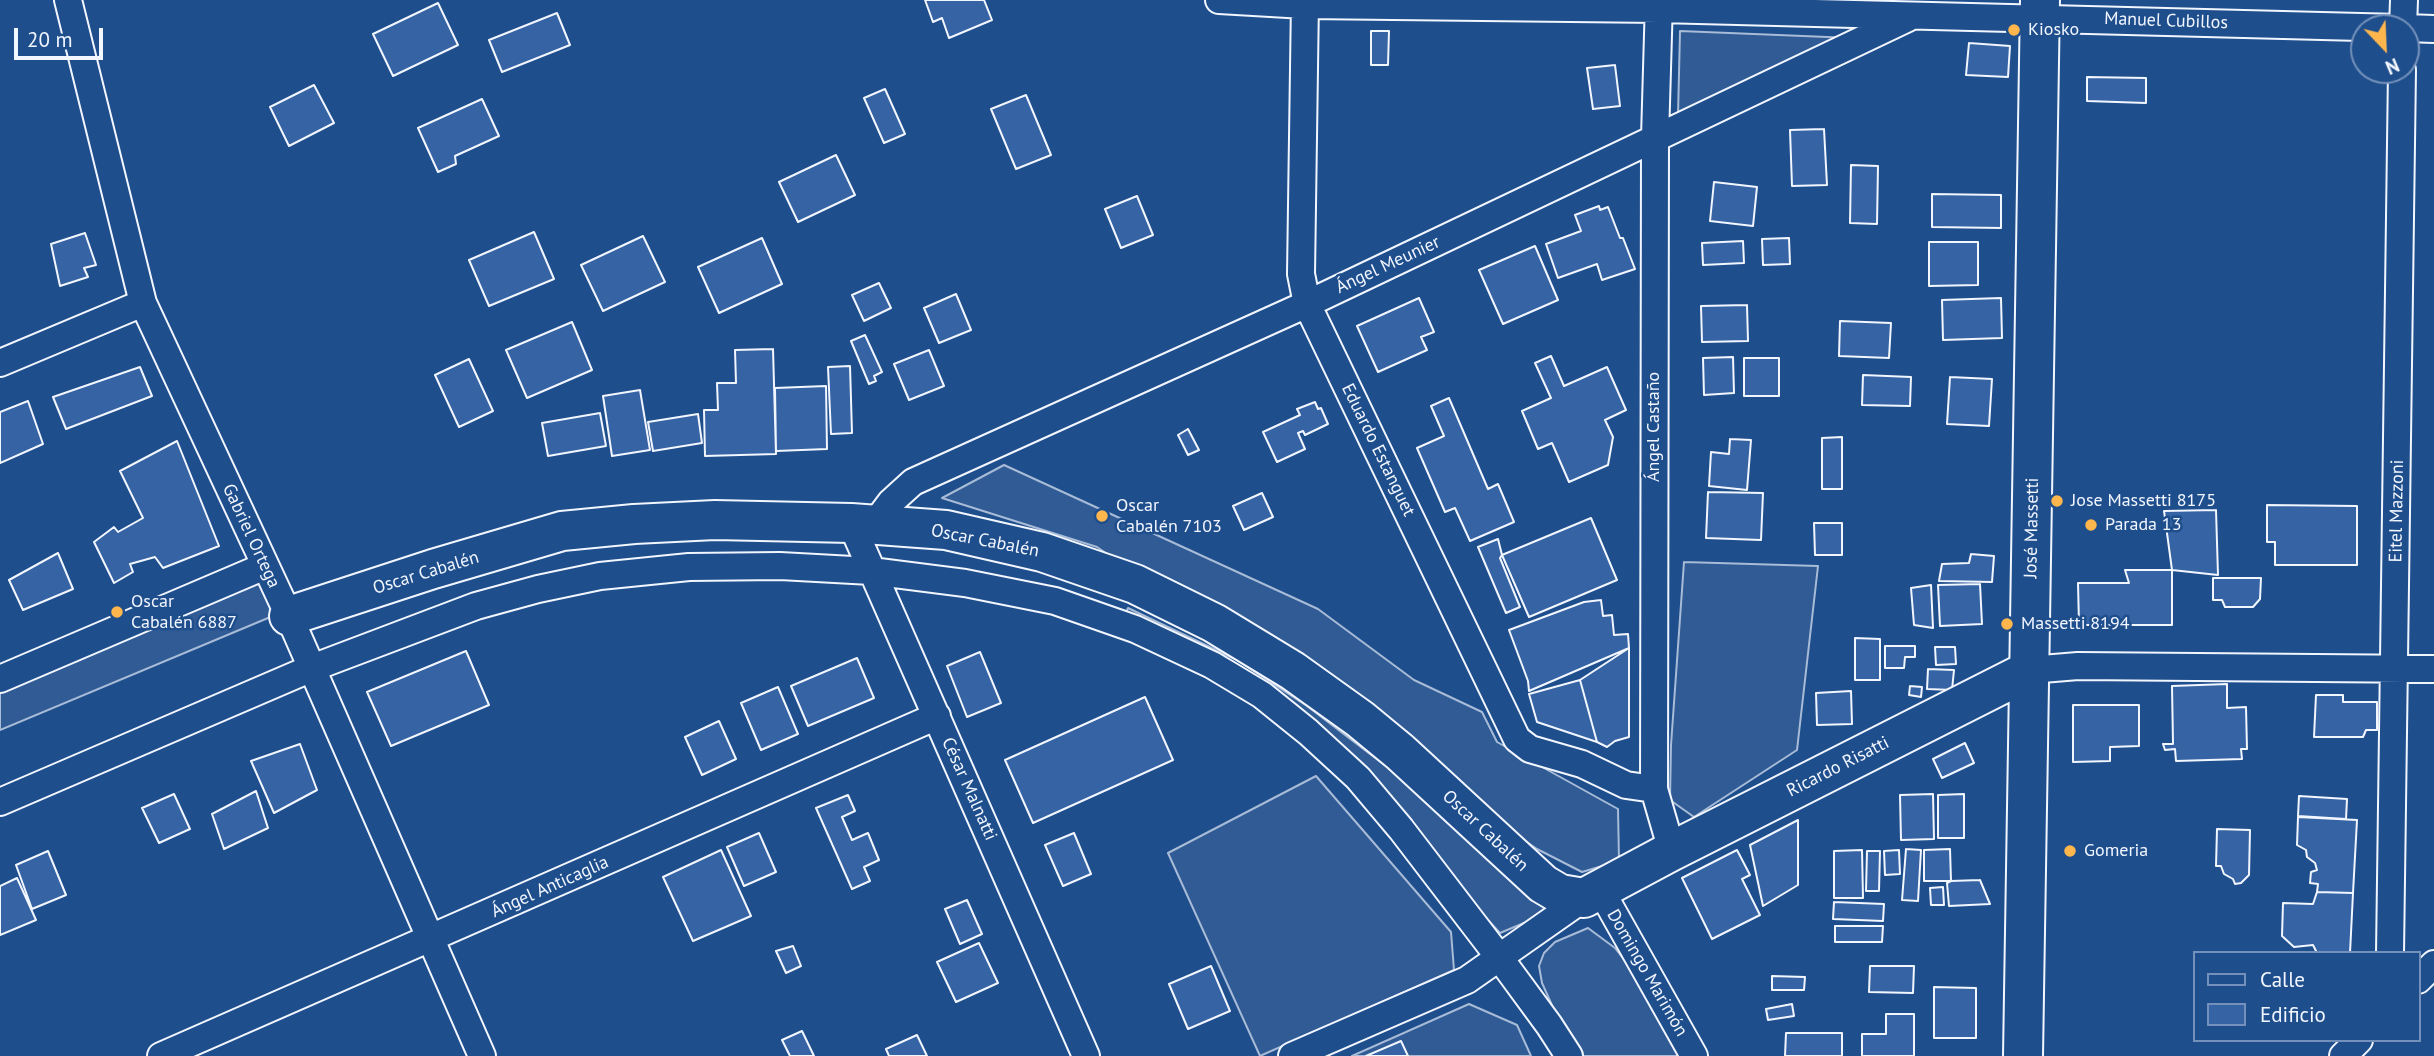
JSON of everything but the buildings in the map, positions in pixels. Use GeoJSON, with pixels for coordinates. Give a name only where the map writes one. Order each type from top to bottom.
{"type":"FeatureCollection","features":[{"type":"Feature","properties":{"kind":"main road","name":"José Massetti"},"geometry":{"type":"LineString","coordinates":[[2023,1056],[2040,9]]}},
{"type":"Feature","properties":{"kind":"main road","name":"Oscar Cabalén"},"geometry":{"type":"LineString","coordinates":[[289,616],[562,531],[715,520],[946,530],[1042,552],[1135,584],[1214,623],[1293,671],[1360,719],[1400,752],[1543,884],[1560,894],[1592,894]]}},
{"type":"Feature","properties":{"kind":"main road","name":"Ricardo Risatti"},"geometry":{"type":"LineString","coordinates":[[1592,894],[2030,670]]}},
{"type":"Feature","properties":{"kind":"street","name":"Gabriel Ortega"},"geometry":{"type":"LineString","coordinates":[[68,0],[143,303],[289,616],[482,1056]]}},
{"type":"Feature","properties":{"kind":"street","name":"Manuel Cubillos"},"geometry":{"type":"LineString","coordinates":[[1219,0],[1305,3],[1659,4],[1913,16],[2040,9],[2350,25]]}},
{"type":"Feature","properties":{"kind":"street","name":"Eduardo Estanguet"},"geometry":{"type":"LineString","coordinates":[[1305,3],[1301,274],[1307,304],[1517,739],[1530,749],[1581,764],[1626,785],[1654,789]]}},
{"type":"Feature","properties":{"kind":"street","name":"Ángel Castaño"},"geometry":{"type":"LineString","coordinates":[[1659,4],[1655,138],[1654,789],[1672,851]]}},
{"type":"Feature","properties":{"kind":"street","name":"Ángel Meunier"},"geometry":{"type":"LineString","coordinates":[[862,525],[913,482],[1307,304],[1913,16]]}},
{"type":"Feature","properties":{"kind":"street","name":"Eitel Mazzoni"},"geometry":{"type":"LineString","coordinates":[[2390,951],[2402,84]]}},
{"type":"Feature","properties":{"kind":"street"},"geometry":{"type":"LineString","coordinates":[[0,363],[143,303]]}},
{"type":"Feature","properties":{"kind":"street","name":"César Malnatti"},"geometry":{"type":"LineString","coordinates":[[862,525],[871,571],[1086,1056]]}},
{"type":"Feature","properties":{"kind":"street"},"geometry":{"type":"LineString","coordinates":[[0,680],[265,566]]}},
{"type":"Feature","properties":{"kind":"street"},"geometry":{"type":"LineString","coordinates":[[0,802],[312,668],[476,606],[538,589],[600,576],[689,567],[780,566],[871,571],[965,583],[1055,601],[1135,629],[1212,665],[1262,695],[1358,778],[1401,829],[1499,957],[1569,1056]]}},
{"type":"Feature","properties":{"kind":"street","name":"Ricardo Risatti"},"geometry":{"type":"LineString","coordinates":[[2030,670],[2078,666],[2434,669]]}},
{"type":"Feature","properties":{"kind":"street","name":"Ángel Anticaglia"},"geometry":{"type":"LineString","coordinates":[[161,1056],[937,716]]}},
{"type":"Feature","properties":{"kind":"street","name":"Ricardo Risatti"},"geometry":{"type":"LineString","coordinates":[[1292,1056],[1467,980],[1592,894]]}},
{"type":"Feature","properties":{"kind":"street","name":"Domingo Marimón"},"geometry":{"type":"LineString","coordinates":[[1592,894],[1694,1056]]}},
{"type":"Feature","properties":{"kind":"street"},"geometry":{"type":"LineString","coordinates":[[2420,978],[2434,964]]}},
{"type":"Feature","properties":{"kind":"street"},"geometry":{"type":"LineString","coordinates":[[2343,1056],[2357,1042]]}},
{"type":"Feature","properties":{"kind":"shaded area"},"geometry":{"type":"Polygon","coordinates":[[[1680,31],[1852,38],[1678,116],[1680,31]]]}},
{"type":"Feature","properties":{"kind":"shaded area"},"geometry":{"type":"Polygon","coordinates":[[[1004,465],[1318,609],[1414,680],[1482,712],[1497,742],[1618,809],[1619,861],[1582,872],[1537,849],[1097,547],[942,498],[1004,465]]]}},
{"type":"Feature","properties":{"kind":"shaded area"},"geometry":{"type":"Polygon","coordinates":[[[1684,562],[1818,566],[1797,750],[1694,817],[1670,800],[1671,745],[1684,562]]]}},
{"type":"Feature","properties":{"kind":"shaded area"},"geometry":{"type":"Polygon","coordinates":[[[262,578],[280,613],[0,730],[0,689],[262,578]]]}},
{"type":"Feature","properties":{"kind":"shaded area"},"geometry":{"type":"Polygon","coordinates":[[[1128,608],[1237,660],[1307,706],[1433,802],[1555,910],[1500,933],[1302,719],[1122,622],[1128,608]]]}},
{"type":"Feature","properties":{"kind":"shaded area"},"geometry":{"type":"Polygon","coordinates":[[[1316,776],[1451,932],[1454,970],[1260,1056],[1168,853],[1316,776]]]}},
{"type":"Feature","properties":{"kind":"shaded area"},"geometry":{"type":"Polygon","coordinates":[[[1588,928],[1615,948],[1643,984],[1680,1056],[1580,1056],[1560,1023],[1542,983],[1539,966],[1544,953],[1555,942],[1588,928]]]}},
{"type":"Feature","properties":{"kind":"shaded area"},"geometry":{"type":"Polygon","coordinates":[[[1469,1004],[1517,1025],[1531,1056],[1352,1056],[1469,1004]]]}},
{"type":"Feature","properties":{"kind":"place","name":"Kiosko"},"geometry":{"type":"Point","coordinates":[2014,30]}},
{"type":"Feature","properties":{"kind":"place","name":"Jose Massetti 8175"},"geometry":{"type":"Point","coordinates":[2057,501]}},
{"type":"Feature","properties":{"kind":"place","name":"Oscar Cabalén 7103"},"geometry":{"type":"Point","coordinates":[1102,516]}},
{"type":"Feature","properties":{"kind":"place","name":"Parada 13"},"geometry":{"type":"Point","coordinates":[2091,525]}},
{"type":"Feature","properties":{"kind":"place","name":"Oscar Cabalén 6887"},"geometry":{"type":"Point","coordinates":[117,612]}},
{"type":"Feature","properties":{"kind":"place","name":"Massetti 8194"},"geometry":{"type":"Point","coordinates":[2007,624]}},
{"type":"Feature","properties":{"kind":"place","name":"Gomeria"},"geometry":{"type":"Point","coordinates":[2070,851]}}]}
